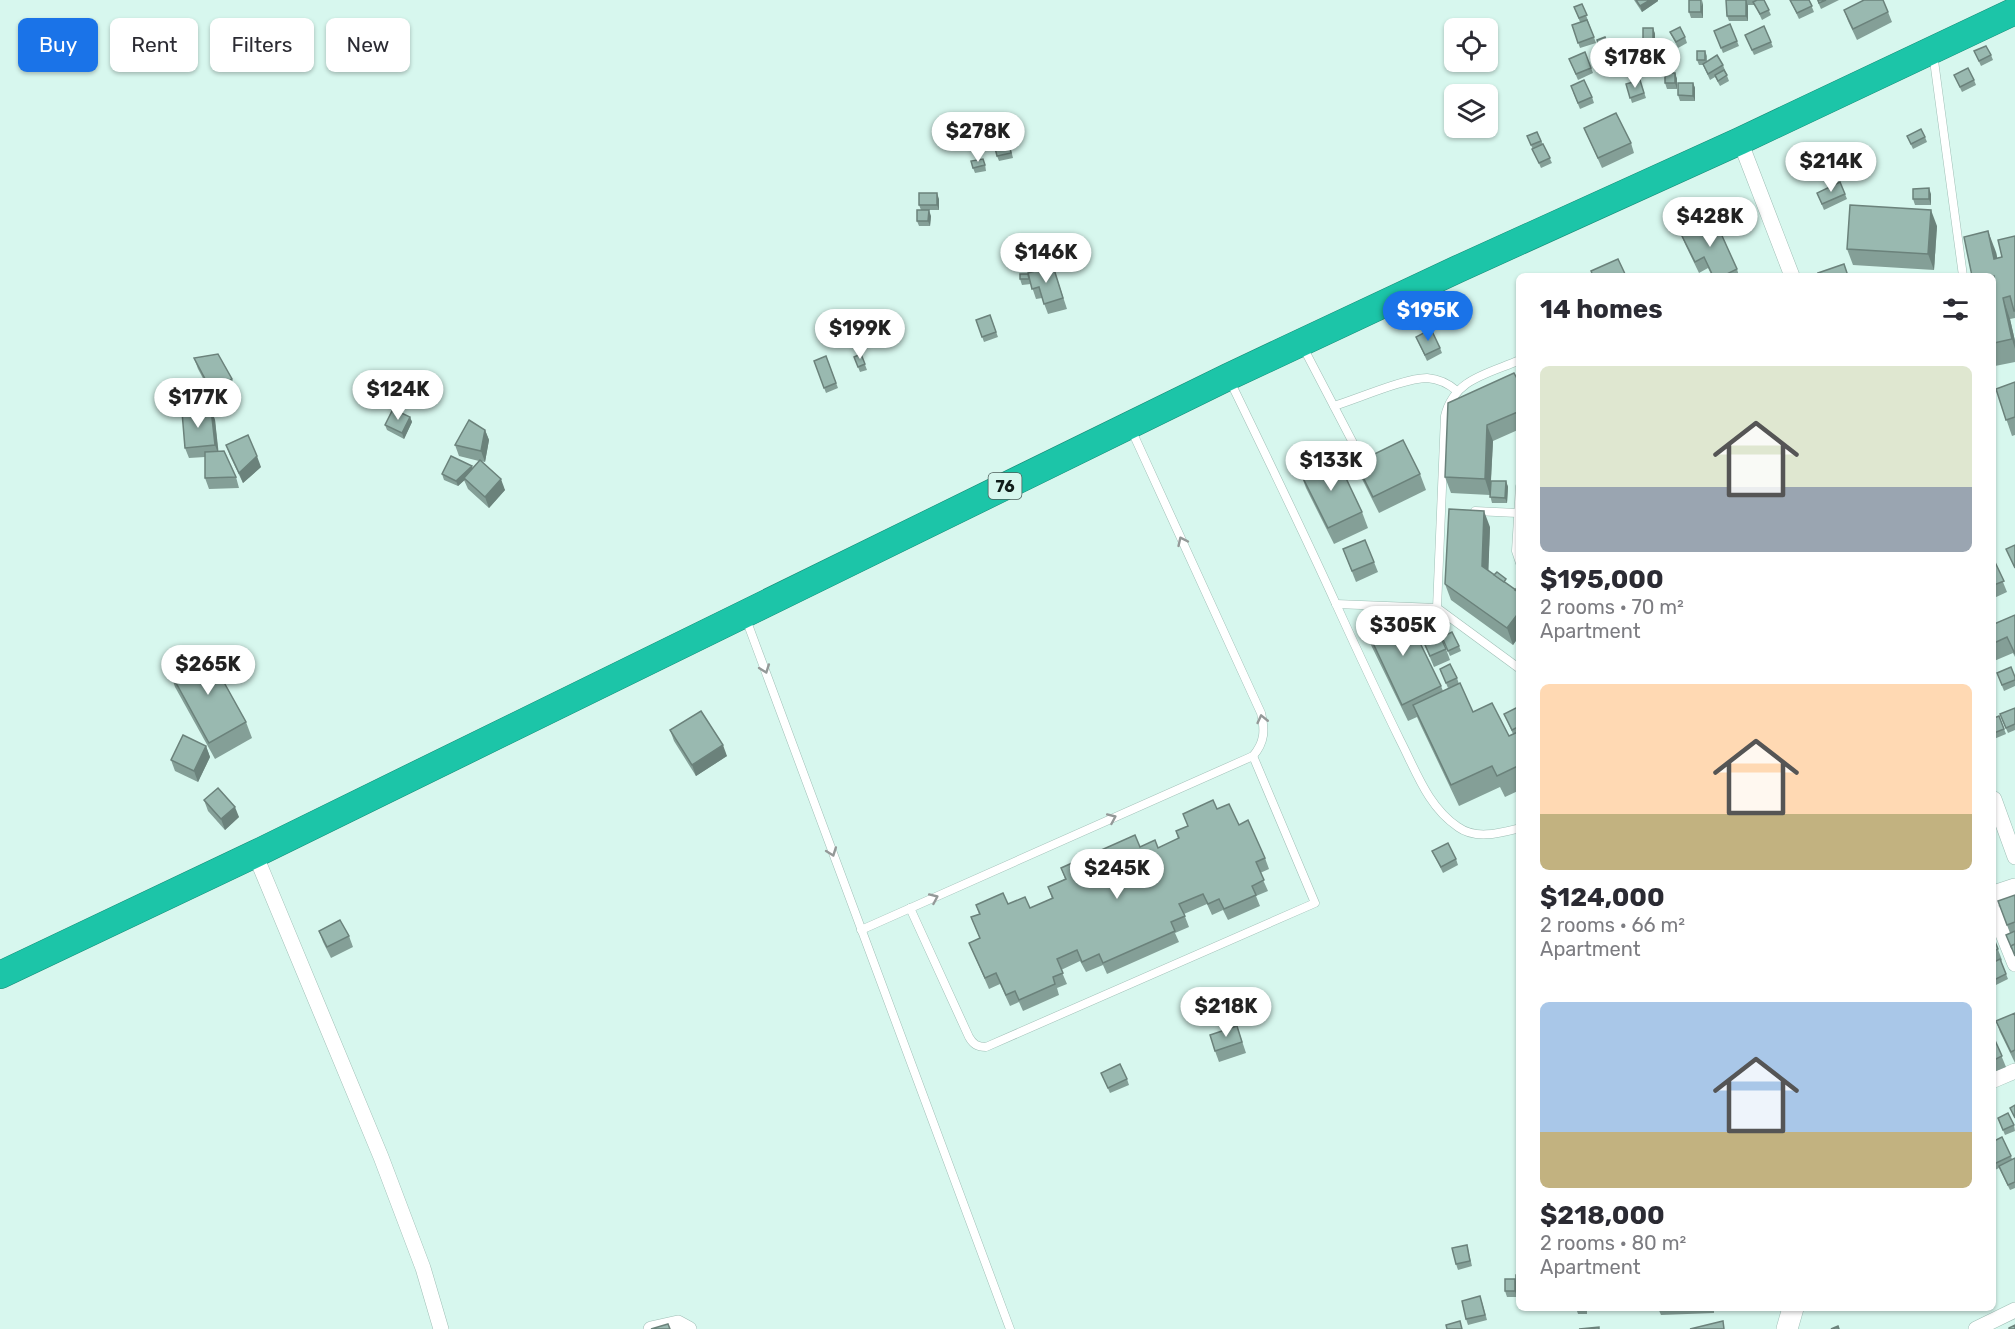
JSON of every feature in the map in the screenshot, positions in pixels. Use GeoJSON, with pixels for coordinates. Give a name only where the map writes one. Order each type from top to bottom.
{"type":"FeatureCollection","features":[{"type":"Feature","properties":{"kind":"highway","name":"76"},"geometry":{"type":"LineString","coordinates":[[0,975],[255,854],[1228,377],[1740,141],[2015,10]]}},
{"type":"Feature","properties":{"kind":"street"},"geometry":{"type":"LineString","coordinates":[[1740,141],[1791,273]]}},
{"type":"Feature","properties":{"kind":"street"},"geometry":{"type":"LineString","coordinates":[[1996,805],[2015,857]]}},
{"type":"Feature","properties":{"kind":"street"},"geometry":{"type":"LineString","coordinates":[[255,854],[381,1157],[423,1268],[441,1329]]}},
{"type":"Feature","properties":{"kind":"street"},"geometry":{"type":"LineString","coordinates":[[1996,895],[2015,889]]}},
{"type":"Feature","properties":{"kind":"street"},"geometry":{"type":"LineString","coordinates":[[1996,917],[2015,964]]}},
{"type":"Feature","properties":{"kind":"street"},"geometry":{"type":"LineString","coordinates":[[1996,1079],[2015,1071]]}},
{"type":"Feature","properties":{"kind":"street"},"geometry":{"type":"LineString","coordinates":[[1976,1329],[2015,1310]]}},
{"type":"Feature","properties":{"kind":"street"},"geometry":{"type":"LineString","coordinates":[[1787,1329],[1792,1311]]}},
{"type":"Feature","properties":{"kind":"street"},"geometry":{"type":"LineString","coordinates":[[651,1329],[678,1323],[689,1329]]}},
{"type":"Feature","properties":{"kind":"lane"},"geometry":{"type":"LineString","coordinates":[[1933,49],[1963,273]]}},
{"type":"Feature","properties":{"kind":"lane"},"geometry":{"type":"LineString","coordinates":[[1301,343],[1362,460]]}},
{"type":"Feature","properties":{"kind":"lane"},"geometry":{"type":"LineString","coordinates":[[1437,608],[1444,416],[1448,402],[1468,382],[1516,362]]}},
{"type":"Feature","properties":{"kind":"lane"},"geometry":{"type":"LineString","coordinates":[[1228,377],[1278,479],[1380,700],[1430,799],[1459,828],[1470,832],[1490,834],[1516,829]]}},
{"type":"Feature","properties":{"kind":"lane"},"geometry":{"type":"LineString","coordinates":[[1334,406],[1414,379],[1440,380],[1457,391]]}},
{"type":"Feature","properties":{"kind":"lane"},"geometry":{"type":"LineString","coordinates":[[861,930],[1253,756],[1263,739],[1264,727],[1261,712],[1129,425]]}},
{"type":"Feature","properties":{"kind":"lane"},"geometry":{"type":"LineString","coordinates":[[1441,509],[1452,510]]}},
{"type":"Feature","properties":{"kind":"lane"},"geometry":{"type":"LineString","coordinates":[[1462,511],[1516,513]]}},
{"type":"Feature","properties":{"kind":"lane"},"geometry":{"type":"LineString","coordinates":[[1336,604],[1437,608],[1516,666]]}},
{"type":"Feature","properties":{"kind":"lane"},"geometry":{"type":"LineString","coordinates":[[744,614],[1010,1329]]}},
{"type":"Feature","properties":{"kind":"lane"},"geometry":{"type":"LineString","coordinates":[[910,908],[969,1036],[979,1047],[986,1047],[1315,903],[1253,756]]}},
{"type":"Feature","properties":{"kind":"building"},"geometry":{"type":"Polygon","coordinates":[[[1636,0],[1650,0],[1640,6],[1636,0]]]}},
{"type":"Feature","properties":{"kind":"building"},"geometry":{"type":"Polygon","coordinates":[[[1689,0],[1701,0],[1701,12],[1689,12],[1689,0]]]}},
{"type":"Feature","properties":{"kind":"building"},"geometry":{"type":"Polygon","coordinates":[[[1726,0],[1746,0],[1746,16],[1727,16],[1726,0]]]}},
{"type":"Feature","properties":{"kind":"building"},"geometry":{"type":"Polygon","coordinates":[[[1764,0],[1769,10],[1760,14],[1753,2],[1764,0]]]}},
{"type":"Feature","properties":{"kind":"building"},"geometry":{"type":"Polygon","coordinates":[[[1790,0],[1809,0],[1812,6],[1797,13],[1790,0]]]}},
{"type":"Feature","properties":{"kind":"building"},"geometry":{"type":"Polygon","coordinates":[[[1864,0],[1883,0],[1888,12],[1853,29],[1844,10],[1864,0]]]}},
{"type":"Feature","properties":{"kind":"building"},"geometry":{"type":"Polygon","coordinates":[[[1582,4],[1587,15],[1579,18],[1574,7],[1582,4]]]}},
{"type":"Feature","properties":{"kind":"building"},"geometry":{"type":"Polygon","coordinates":[[[1587,20],[1594,37],[1578,43],[1572,25],[1587,20]]]}},
{"type":"Feature","properties":{"kind":"building"},"geometry":{"type":"Polygon","coordinates":[[[1730,24],[1737,41],[1721,48],[1714,31],[1730,24]]]}},
{"type":"Feature","properties":{"kind":"building"},"geometry":{"type":"Polygon","coordinates":[[[1764,26],[1771,42],[1752,50],[1745,35],[1764,26]]]}},
{"type":"Feature","properties":{"kind":"building"},"geometry":{"type":"Polygon","coordinates":[[[1680,27],[1685,37],[1676,42],[1670,32],[1680,27]]]}},
{"type":"Feature","properties":{"kind":"building"},"geometry":{"type":"Polygon","coordinates":[[[1643,28],[1653,28],[1653,39],[1643,39],[1643,28]]]}},
{"type":"Feature","properties":{"kind":"building"},"geometry":{"type":"Polygon","coordinates":[[[1605,37],[1609,48],[1601,51],[1597,40],[1605,37]]]}},
{"type":"Feature","properties":{"kind":"building"},"geometry":{"type":"Polygon","coordinates":[[[1644,42],[1649,53],[1640,57],[1635,47],[1644,42]]]}},
{"type":"Feature","properties":{"kind":"building"},"geometry":{"type":"Polygon","coordinates":[[[1986,46],[1991,55],[1979,61],[1974,51],[1986,46]]]}},
{"type":"Feature","properties":{"kind":"building"},"geometry":{"type":"Polygon","coordinates":[[[1674,48],[1677,59],[1666,61],[1664,50],[1674,48]]]}},
{"type":"Feature","properties":{"kind":"building"},"geometry":{"type":"Polygon","coordinates":[[[1697,51],[1705,51],[1705,60],[1697,60],[1697,51]]]}},
{"type":"Feature","properties":{"kind":"building"},"geometry":{"type":"Polygon","coordinates":[[[1585,52],[1591,68],[1576,74],[1569,59],[1585,52]]]}},
{"type":"Feature","properties":{"kind":"building"},"geometry":{"type":"Polygon","coordinates":[[[1717,55],[1723,65],[1708,74],[1703,64],[1717,55]]]}},
{"type":"Feature","properties":{"kind":"building"},"geometry":{"type":"Polygon","coordinates":[[[1968,68],[1974,80],[1960,87],[1954,75],[1968,68]]]}},
{"type":"Feature","properties":{"kind":"building"},"geometry":{"type":"Polygon","coordinates":[[[1724,70],[1727,75],[1718,81],[1715,75],[1724,70]]]}},
{"type":"Feature","properties":{"kind":"building"},"geometry":{"type":"Polygon","coordinates":[[[1665,73],[1675,73],[1675,83],[1665,83],[1665,73]]]}},
{"type":"Feature","properties":{"kind":"building"},"geometry":{"type":"Polygon","coordinates":[[[1584,80],[1592,97],[1578,103],[1571,86],[1584,80]]]}},
{"type":"Feature","properties":{"kind":"building"},"geometry":{"type":"Polygon","coordinates":[[[1640,80],[1644,93],[1630,98],[1626,84],[1640,80]]]}},
{"type":"Feature","properties":{"kind":"building"},"geometry":{"type":"Polygon","coordinates":[[[1678,83],[1693,83],[1693,96],[1678,95],[1678,83]]]}},
{"type":"Feature","properties":{"kind":"building"},"geometry":{"type":"Polygon","coordinates":[[[1616,113],[1631,143],[1598,158],[1584,128],[1616,113]]]}},
{"type":"Feature","properties":{"kind":"building"},"geometry":{"type":"Polygon","coordinates":[[[1921,129],[1925,137],[1911,144],[1907,136],[1921,129]]]}},
{"type":"Feature","properties":{"kind":"building"},"geometry":{"type":"Polygon","coordinates":[[[1537,132],[1541,141],[1531,145],[1527,136],[1537,132]]]}},
{"type":"Feature","properties":{"kind":"building"},"geometry":{"type":"Polygon","coordinates":[[[1543,144],[1550,158],[1539,163],[1532,149],[1543,144]]]}},
{"type":"Feature","properties":{"kind":"building"},"geometry":{"type":"Polygon","coordinates":[[[1009,145],[1011,153],[997,156],[995,148],[1009,145]]]}},
{"type":"Feature","properties":{"kind":"building"},"geometry":{"type":"Polygon","coordinates":[[[1868,157],[1872,165],[1862,170],[1858,162],[1868,157]]]}},
{"type":"Feature","properties":{"kind":"building"},"geometry":{"type":"Polygon","coordinates":[[[983,159],[985,165],[973,168],[971,161],[983,159]]]}},
{"type":"Feature","properties":{"kind":"building"},"geometry":{"type":"Polygon","coordinates":[[[1840,182],[1845,194],[1822,204],[1817,193],[1840,182]]]}},
{"type":"Feature","properties":{"kind":"building"},"geometry":{"type":"Polygon","coordinates":[[[1929,188],[1929,199],[1913,199],[1913,189],[1929,188]]]}},
{"type":"Feature","properties":{"kind":"building"},"geometry":{"type":"Polygon","coordinates":[[[919,193],[937,193],[937,205],[919,205],[919,193]]]}},
{"type":"Feature","properties":{"kind":"building"},"geometry":{"type":"Polygon","coordinates":[[[1850,205],[1931,210],[1928,254],[1847,249],[1850,205]]]}},
{"type":"Feature","properties":{"kind":"building"},"geometry":{"type":"Polygon","coordinates":[[[917,210],[929,210],[928,221],[917,221],[917,210]]]}},
{"type":"Feature","properties":{"kind":"building"},"geometry":{"type":"Polygon","coordinates":[[[1714,218],[1737,269],[1729,273],[1712,273],[1704,257],[1695,262],[1681,234],[1714,218]]]}},
{"type":"Feature","properties":{"kind":"building"},"geometry":{"type":"Polygon","coordinates":[[[1988,231],[1994,259],[2002,257],[1998,240],[2015,236],[2015,311],[2010,296],[2003,298],[2012,339],[1996,343],[1996,273],[1971,273],[1964,237],[1988,231]]]}},
{"type":"Feature","properties":{"kind":"building"},"geometry":{"type":"Polygon","coordinates":[[[1037,253],[1047,253],[1047,266],[1037,266],[1037,253]]]}},
{"type":"Feature","properties":{"kind":"building"},"geometry":{"type":"Polygon","coordinates":[[[1618,259],[1625,273],[1592,273],[1591,271],[1618,259]]]}},
{"type":"Feature","properties":{"kind":"building"},"geometry":{"type":"Polygon","coordinates":[[[1844,264],[1847,273],[1818,273],[1844,264]]]}},
{"type":"Feature","properties":{"kind":"building"},"geometry":{"type":"Polygon","coordinates":[[[1053,266],[1063,298],[1044,304],[1039,287],[1032,289],[1028,273],[1053,266]]]}},
{"type":"Feature","properties":{"kind":"building"},"geometry":{"type":"Polygon","coordinates":[[[1020,274],[1028,274],[1029,279],[1020,279],[1020,274]]]}},
{"type":"Feature","properties":{"kind":"building"},"geometry":{"type":"Polygon","coordinates":[[[990,315],[996,332],[982,337],[976,320],[990,315]]]}},
{"type":"Feature","properties":{"kind":"building"},"geometry":{"type":"Polygon","coordinates":[[[1431,329],[1440,348],[1425,355],[1416,337],[1431,329]]]}},
{"type":"Feature","properties":{"kind":"building"},"geometry":{"type":"Polygon","coordinates":[[[218,354],[232,379],[211,390],[194,358],[218,354]]]}},
{"type":"Feature","properties":{"kind":"building"},"geometry":{"type":"Polygon","coordinates":[[[861,354],[865,364],[858,367],[854,357],[861,354]]]}},
{"type":"Feature","properties":{"kind":"building"},"geometry":{"type":"Polygon","coordinates":[[[826,356],[836,383],[824,388],[814,361],[826,356]]]}},
{"type":"Feature","properties":{"kind":"building"},"geometry":{"type":"Polygon","coordinates":[[[1514,373],[1516,377],[1516,413],[1487,425],[1485,479],[1445,477],[1448,403],[1514,373]]]}},
{"type":"Feature","properties":{"kind":"building"},"geometry":{"type":"Polygon","coordinates":[[[2015,382],[2015,417],[2006,420],[1996,389],[2015,382]]]}},
{"type":"Feature","properties":{"kind":"building"},"geometry":{"type":"Polygon","coordinates":[[[211,409],[215,445],[185,448],[182,412],[211,409]]]}},
{"type":"Feature","properties":{"kind":"building"},"geometry":{"type":"Polygon","coordinates":[[[393,409],[410,417],[402,433],[385,425],[393,409]]]}},
{"type":"Feature","properties":{"kind":"building"},"geometry":{"type":"Polygon","coordinates":[[[469,420],[485,430],[481,451],[455,445],[469,420]]]}},
{"type":"Feature","properties":{"kind":"building"},"geometry":{"type":"Polygon","coordinates":[[[248,435],[257,456],[239,473],[226,445],[248,435]]]}},
{"type":"Feature","properties":{"kind":"building"},"geometry":{"type":"Polygon","coordinates":[[[1403,440],[1420,474],[1373,497],[1356,463],[1403,440]]]}},
{"type":"Feature","properties":{"kind":"building"},"geometry":{"type":"Polygon","coordinates":[[[224,451],[236,477],[205,478],[205,452],[224,451]]]}},
{"type":"Feature","properties":{"kind":"building"},"geometry":{"type":"Polygon","coordinates":[[[1335,455],[1362,512],[1328,528],[1300,472],[1335,455]]]}},
{"type":"Feature","properties":{"kind":"building"},"geometry":{"type":"Polygon","coordinates":[[[451,456],[472,466],[456,481],[442,474],[451,456]]]}},
{"type":"Feature","properties":{"kind":"building"},"geometry":{"type":"Polygon","coordinates":[[[480,460],[501,479],[485,497],[464,478],[480,460]]]}},
{"type":"Feature","properties":{"kind":"building"},"geometry":{"type":"Polygon","coordinates":[[[1491,481],[1506,481],[1505,498],[1490,497],[1491,481]]]}},
{"type":"Feature","properties":{"kind":"building"},"geometry":{"type":"Polygon","coordinates":[[[1449,509],[1484,511],[1482,566],[1516,590],[1516,616],[1507,628],[1445,584],[1449,509]]]}},
{"type":"Feature","properties":{"kind":"building"},"geometry":{"type":"Polygon","coordinates":[[[1365,540],[1374,562],[1352,571],[1343,549],[1365,540]]]}},
{"type":"Feature","properties":{"kind":"building"},"geometry":{"type":"Polygon","coordinates":[[[2015,545],[2015,568],[2006,549],[2015,545]]]}},
{"type":"Feature","properties":{"kind":"building"},"geometry":{"type":"Polygon","coordinates":[[[1996,564],[2004,581],[1996,584],[1996,564]]]}},
{"type":"Feature","properties":{"kind":"building"},"geometry":{"type":"Polygon","coordinates":[[[1497,572],[1506,579],[1504,582],[1494,575],[1497,572]]]}},
{"type":"Feature","properties":{"kind":"building"},"geometry":{"type":"Polygon","coordinates":[[[1404,610],[1441,686],[1402,705],[1366,628],[1404,610]]]}},
{"type":"Feature","properties":{"kind":"building"},"geometry":{"type":"Polygon","coordinates":[[[2015,615],[2015,654],[2007,637],[1996,642],[1996,623],[2015,615]]]}},
{"type":"Feature","properties":{"kind":"building"},"geometry":{"type":"Polygon","coordinates":[[[1433,620],[1446,649],[1430,656],[1417,627],[1433,620]]]}},
{"type":"Feature","properties":{"kind":"building"},"geometry":{"type":"Polygon","coordinates":[[[1452,632],[1459,646],[1448,651],[1442,637],[1452,632]]]}},
{"type":"Feature","properties":{"kind":"building"},"geometry":{"type":"Polygon","coordinates":[[[206,650],[246,722],[209,743],[169,670],[206,650]]]}},
{"type":"Feature","properties":{"kind":"building"},"geometry":{"type":"Polygon","coordinates":[[[1450,664],[1457,678],[1446,683],[1440,669],[1450,664]]]}},
{"type":"Feature","properties":{"kind":"building"},"geometry":{"type":"Polygon","coordinates":[[[2011,667],[2015,680],[2002,685],[1997,673],[2011,667]]]}},
{"type":"Feature","properties":{"kind":"building"},"geometry":{"type":"Polygon","coordinates":[[[1460,683],[1473,712],[1492,703],[1509,736],[1516,733],[1516,767],[1497,776],[1492,766],[1451,785],[1413,705],[1460,683]]]}},
{"type":"Feature","properties":{"kind":"building"},"geometry":{"type":"Polygon","coordinates":[[[1516,708],[1516,728],[1512,730],[1504,714],[1516,708]]]}},
{"type":"Feature","properties":{"kind":"building"},"geometry":{"type":"Polygon","coordinates":[[[2015,708],[2015,724],[2006,728],[2000,714],[2015,708]]]}},
{"type":"Feature","properties":{"kind":"building"},"geometry":{"type":"Polygon","coordinates":[[[701,711],[723,745],[692,765],[670,730],[701,711]]]}},
{"type":"Feature","properties":{"kind":"building"},"geometry":{"type":"Polygon","coordinates":[[[1999,716],[2004,729],[1996,732],[1996,717],[1999,716]]]}},
{"type":"Feature","properties":{"kind":"building"},"geometry":{"type":"Polygon","coordinates":[[[183,735],[206,746],[194,771],[171,760],[183,735]]]}},
{"type":"Feature","properties":{"kind":"building"},"geometry":{"type":"Polygon","coordinates":[[[218,788],[235,807],[221,819],[204,800],[218,788]]]}},
{"type":"Feature","properties":{"kind":"building"},"geometry":{"type":"Polygon","coordinates":[[[1213,800],[1217,809],[1229,804],[1239,825],[1248,820],[1265,858],[1256,862],[1264,880],[1252,886],[1256,895],[1224,909],[1219,899],[1208,904],[1203,894],[1179,904],[1185,916],[1171,922],[1175,931],[1103,963],[1099,954],[1082,962],[1077,950],[1057,959],[1063,973],[1053,977],[1055,984],[1019,1000],[1015,991],[1006,995],[996,973],[985,978],[969,943],[980,938],[971,917],[980,914],[976,905],[1003,893],[1008,904],[1025,897],[1030,908],[1053,898],[1048,887],[1066,879],[1061,868],[1135,835],[1140,847],[1155,840],[1158,848],[1179,838],[1176,831],[1188,826],[1183,814],[1213,800]]]}},
{"type":"Feature","properties":{"kind":"building"},"geometry":{"type":"Polygon","coordinates":[[[1448,843],[1456,859],[1441,867],[1432,851],[1448,843]]]}},
{"type":"Feature","properties":{"kind":"building"},"geometry":{"type":"Polygon","coordinates":[[[2015,895],[2015,922],[2007,925],[1998,901],[2015,895]]]}},
{"type":"Feature","properties":{"kind":"building"},"geometry":{"type":"Polygon","coordinates":[[[340,920],[349,936],[327,947],[319,931],[340,920]]]}},
{"type":"Feature","properties":{"kind":"building"},"geometry":{"type":"Polygon","coordinates":[[[2015,931],[2015,944],[2011,946],[2012,949],[2006,935],[2015,931]]]}},
{"type":"Feature","properties":{"kind":"building"},"geometry":{"type":"Polygon","coordinates":[[[2015,944],[2015,956],[2011,946],[2015,944]]]}},
{"type":"Feature","properties":{"kind":"building"},"geometry":{"type":"Polygon","coordinates":[[[2000,959],[2006,974],[1996,979],[1996,961],[2000,959]]]}},
{"type":"Feature","properties":{"kind":"building"},"geometry":{"type":"Polygon","coordinates":[[[2015,1013],[2015,1050],[2011,1052],[1996,1021],[2015,1013]]]}},
{"type":"Feature","properties":{"kind":"building"},"geometry":{"type":"Polygon","coordinates":[[[1237,1026],[1242,1042],[1215,1051],[1210,1035],[1237,1026]]]}},
{"type":"Feature","properties":{"kind":"building"},"geometry":{"type":"Polygon","coordinates":[[[1996,1042],[2002,1056],[1996,1059],[1996,1042]]]}},
{"type":"Feature","properties":{"kind":"building"},"geometry":{"type":"Polygon","coordinates":[[[1120,1064],[1127,1079],[1108,1088],[1101,1073],[1120,1064]]]}},
{"type":"Feature","properties":{"kind":"building"},"geometry":{"type":"Polygon","coordinates":[[[2015,1105],[2015,1118],[2010,1108],[2015,1105]]]}},
{"type":"Feature","properties":{"kind":"building"},"geometry":{"type":"Polygon","coordinates":[[[2008,1113],[2014,1125],[2003,1130],[1998,1118],[2008,1113]]]}},
{"type":"Feature","properties":{"kind":"building"},"geometry":{"type":"Polygon","coordinates":[[[2002,1137],[2011,1156],[1996,1163],[1996,1140],[2002,1137]]]}},
{"type":"Feature","properties":{"kind":"building"},"geometry":{"type":"Polygon","coordinates":[[[2015,1158],[2015,1182],[2008,1185],[1999,1166],[2015,1158]]]}},
{"type":"Feature","properties":{"kind":"building"},"geometry":{"type":"Polygon","coordinates":[[[1467,1245],[1470,1261],[1456,1264],[1452,1248],[1467,1245]]]}},
{"type":"Feature","properties":{"kind":"building"},"geometry":{"type":"Polygon","coordinates":[[[1505,1279],[1515,1279],[1515,1291],[1505,1291],[1505,1279]]]}},
{"type":"Feature","properties":{"kind":"building"},"geometry":{"type":"Polygon","coordinates":[[[1480,1296],[1485,1315],[1466,1319],[1462,1301],[1480,1296]]]}},
{"type":"Feature","properties":{"kind":"building"},"geometry":{"type":"Polygon","coordinates":[[[1460,1321],[1462,1329],[1447,1329],[1446,1325],[1460,1321]]]}},
{"type":"Feature","properties":{"kind":"building"},"geometry":{"type":"Polygon","coordinates":[[[1723,1321],[1724,1329],[1690,1329],[1723,1321]]]}},
{"type":"Feature","properties":{"kind":"building"},"geometry":{"type":"Polygon","coordinates":[[[668,1324],[670,1329],[651,1329],[668,1324]]]}}]}
